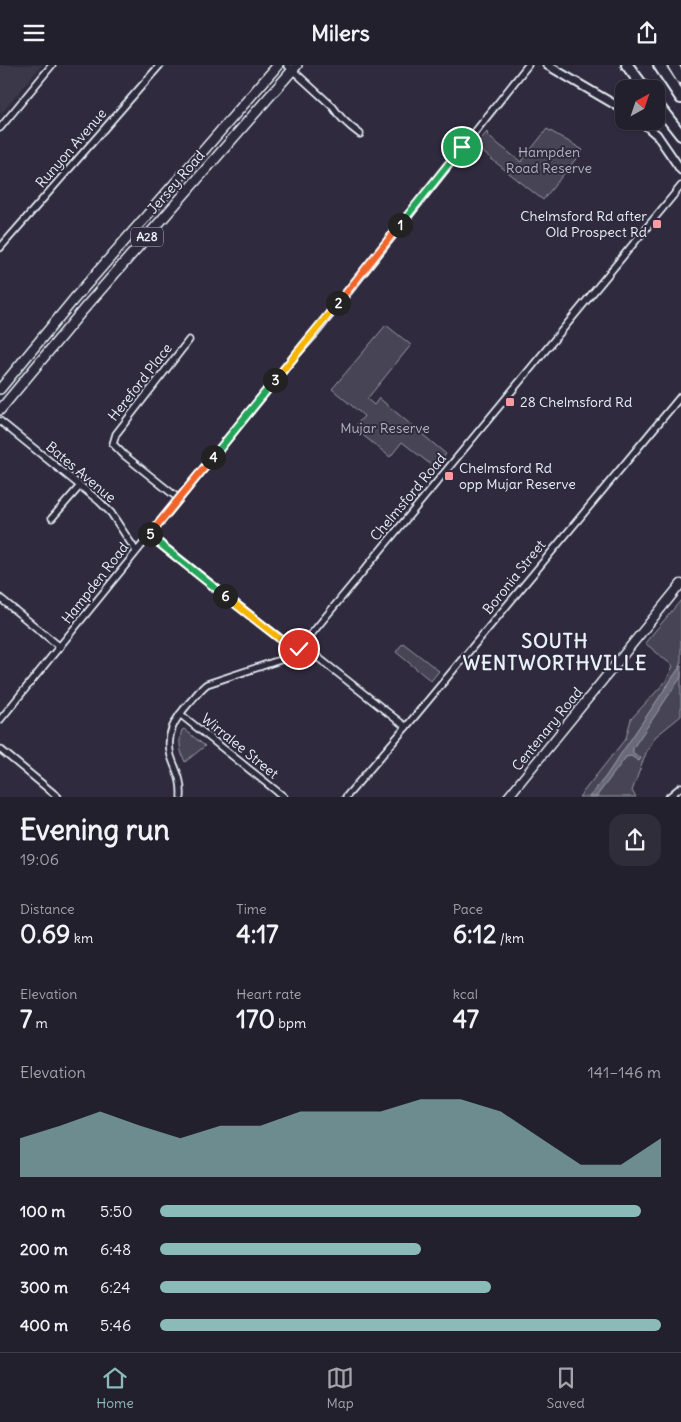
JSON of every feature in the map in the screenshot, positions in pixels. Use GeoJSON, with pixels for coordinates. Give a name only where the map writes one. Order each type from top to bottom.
{"type":"FeatureCollection","features":[{"type":"Feature","properties":{"kind":"highway","name":"Jersey Road"},"geometry":{"type":"LineString","coordinates":[[0,389],[74,299],[278,65]]}},
{"type":"Feature","properties":{"kind":"highway"},"geometry":{"type":"LineString","coordinates":[[627,65],[638,80]]}},
{"type":"Feature","properties":{"kind":"highway"},"geometry":{"type":"LineString","coordinates":[[660,65],[681,98]]}},
{"type":"Feature","properties":{"kind":"highway"},"geometry":{"type":"LineString","coordinates":[[673,65],[681,78]]}},
{"type":"Feature","properties":{"kind":"highway","name":"Jersey Road"},"geometry":{"type":"LineString","coordinates":[[0,411],[82,310],[292,67]]}},
{"type":"Feature","properties":{"kind":"highway"},"geometry":{"type":"LineString","coordinates":[[665,115],[681,135]]}},
{"type":"Feature","properties":{"kind":"main road","name":"Centenary Road"},"geometry":{"type":"LineString","coordinates":[[508,797],[681,584]]}},
{"type":"Feature","properties":{"kind":"street"},"geometry":{"type":"LineString","coordinates":[[0,128],[52,65]]}},
{"type":"Feature","properties":{"kind":"street","name":"Runyon Avenue"},"geometry":{"type":"LineString","coordinates":[[0,248],[160,65]]}},
{"type":"Feature","properties":{"kind":"street","name":"Hampden Road"},"geometry":{"type":"LineString","coordinates":[[0,720],[149,535],[316,333],[528,65]]}},
{"type":"Feature","properties":{"kind":"street"},"geometry":{"type":"LineString","coordinates":[[547,65],[615,105]]}},
{"type":"Feature","properties":{"kind":"street"},"geometry":{"type":"LineString","coordinates":[[292,67],[333,107],[348,126],[360,134]]}},
{"type":"Feature","properties":{"kind":"street"},"geometry":{"type":"LineString","coordinates":[[651,130],[657,135],[681,170]]}},
{"type":"Feature","properties":{"kind":"street","name":"Chelmsford Road"},"geometry":{"type":"LineString","coordinates":[[181,797],[180,779],[171,755],[169,741],[173,724],[180,714],[200,690],[210,682],[289,657],[299,649],[681,186]]}},
{"type":"Feature","properties":{"kind":"street","name":"Hereford Place"},"geometry":{"type":"LineString","coordinates":[[180,499],[112,444],[116,434],[190,341]]}},
{"type":"Feature","properties":{"kind":"street","name":"Boronia Street"},"geometry":{"type":"LineString","coordinates":[[346,797],[681,396]]}},
{"type":"Feature","properties":{"kind":"street","name":"Bates Avenue"},"geometry":{"type":"LineString","coordinates":[[0,421],[99,501],[110,513],[136,551]]}},
{"type":"Feature","properties":{"kind":"street"},"geometry":{"type":"LineString","coordinates":[[52,518],[80,486]]}},
{"type":"Feature","properties":{"kind":"street"},"geometry":{"type":"LineString","coordinates":[[149,535],[292,648],[306,648],[406,727]]}},
{"type":"Feature","properties":{"kind":"street"},"geometry":{"type":"LineString","coordinates":[[0,598],[60,647]]}},
{"type":"Feature","properties":{"kind":"street","name":"Wirralee Street"},"geometry":{"type":"LineString","coordinates":[[180,714],[284,797]]}},
{"type":"Feature","properties":{"kind":"street"},"geometry":{"type":"LineString","coordinates":[[0,749],[58,797]]}},
{"type":"Feature","properties":{"kind":"street"},"geometry":{"type":"LineString","coordinates":[[669,797],[681,787]]}},
{"type":"Feature","properties":{"kind":"shaded area"},"geometry":{"type":"Polygon","coordinates":[[[0,65],[42,65],[0,115],[0,65]]]}},
{"type":"Feature","properties":{"kind":"green space","name":"Hampden Road Reserve"},"geometry":{"type":"Polygon","coordinates":[[[547,129],[583,150],[543,200],[475,146],[487,132],[488,136],[521,162],[547,129]]]}},
{"type":"Feature","properties":{"kind":"green space","name":"Mujar Reserve"},"geometry":{"type":"Polygon","coordinates":[[[386,325],[411,345],[367,399],[374,405],[379,398],[446,454],[435,468],[402,442],[390,457],[354,428],[364,416],[332,389],[386,325]]]}},
{"type":"Feature","properties":{"kind":"green space"},"geometry":{"type":"Polygon","coordinates":[[[681,600],[681,716],[655,737],[646,753],[632,791],[636,797],[579,797],[626,738],[631,719],[666,681],[673,666],[645,643],[681,600]]]}},
{"type":"Feature","properties":{"kind":"green space"},"geometry":{"type":"Polygon","coordinates":[[[403,643],[439,671],[431,681],[396,652],[403,643]]]}},
{"type":"Feature","properties":{"kind":"green space"},"geometry":{"type":"Polygon","coordinates":[[[184,729],[205,746],[185,762],[180,742],[182,730],[184,729]]]}},
{"type":"Feature","properties":{"kind":"water"},"geometry":{"type":"Polygon","coordinates":[[[681,665],[681,677],[633,748],[633,753],[641,758],[639,761],[631,756],[626,757],[596,797],[589,797],[606,776],[681,665]]]}},
{"type":"Feature","properties":{"kind":"place","name":"Chelmsford Rd after Old Prospect Rd"},"geometry":{"type":"Point","coordinates":[657,224]}},
{"type":"Feature","properties":{"kind":"place","name":"28 Chelmsford Rd"},"geometry":{"type":"Point","coordinates":[510,402]}},
{"type":"Feature","properties":{"kind":"place","name":"Chelmsford Rd opp Mujar Reserve"},"geometry":{"type":"Point","coordinates":[449,476]}},
{"type":"Feature","properties":{"kind":"district","name":"SOUTH WENTWORTHVILLE"},"geometry":{"type":"Point","coordinates":[555,652]}},
{"type":"Feature","properties":{"kind":"route"},"geometry":{"type":"LineString","coordinates":[[299,649],[292,648],[149,535],[316,333],[462,147]]}}]}
